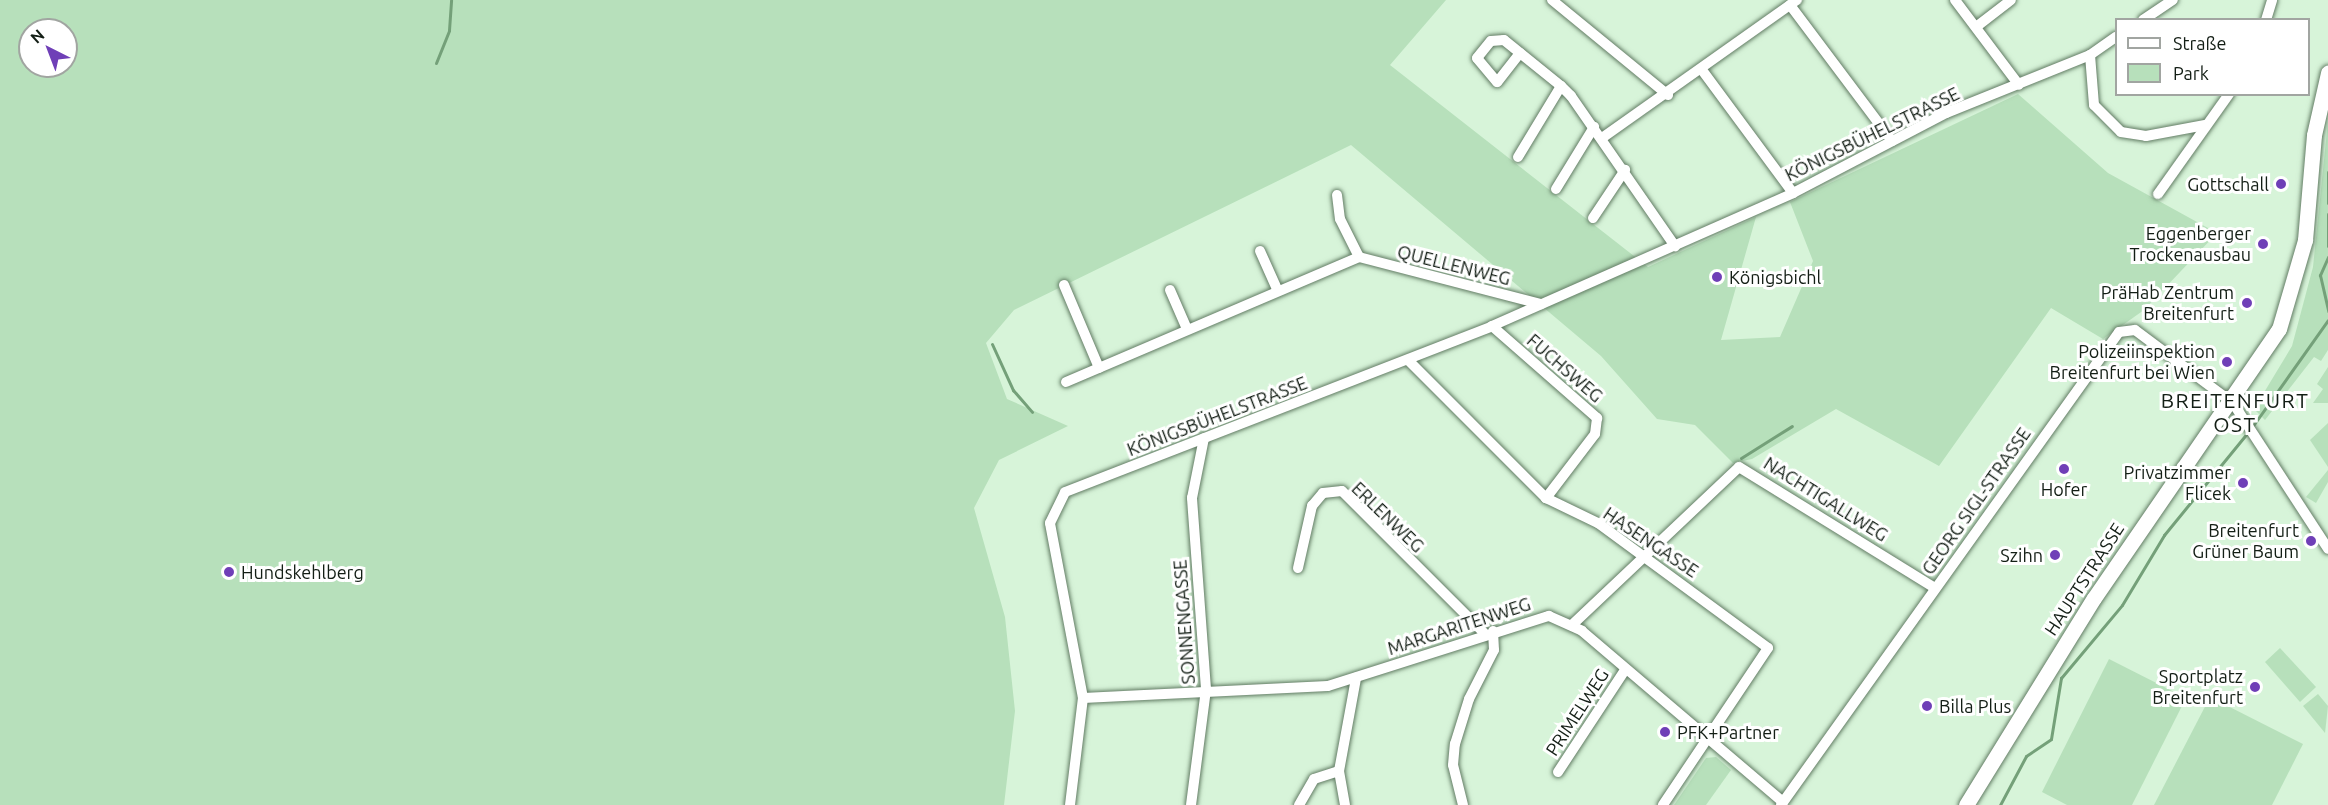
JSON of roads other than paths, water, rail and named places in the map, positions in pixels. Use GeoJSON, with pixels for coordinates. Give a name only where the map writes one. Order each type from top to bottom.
{"type":"FeatureCollection","features":[{"type":"Feature","properties":{"kind":"main road","name":"HAUPTSTRASSE"},"geometry":{"type":"LineString","coordinates":[[1966,805],[2094,598],[2233,402],[2275,337],[2294,289],[2305,240],[2314,135],[2328,74]]}},
{"type":"Feature","properties":{"kind":"street"},"geometry":{"type":"LineString","coordinates":[[1552,0],[1668,95]]}},
{"type":"Feature","properties":{"kind":"street"},"geometry":{"type":"LineString","coordinates":[[1955,0],[2019,85]]}},
{"type":"Feature","properties":{"kind":"street"},"geometry":{"type":"LineString","coordinates":[[1976,27],[2011,0]]}},
{"type":"Feature","properties":{"kind":"street"},"geometry":{"type":"LineString","coordinates":[[2146,18],[2173,0]]}},
{"type":"Feature","properties":{"kind":"street"},"geometry":{"type":"LineString","coordinates":[[2267,18],[2272,0]]}},
{"type":"Feature","properties":{"kind":"street"},"geometry":{"type":"LineString","coordinates":[[1602,138],[1668,95],[1793,3],[1892,141]]}},
{"type":"Feature","properties":{"kind":"street","name":"KÖNIGSBÜHELSTRASSE"},"geometry":{"type":"LineString","coordinates":[[1070,805],[1083,698],[1050,523],[1065,492],[1409,361],[1492,326],[1793,193],[1892,141],[2090,55],[2115,38]]}},
{"type":"Feature","properties":{"kind":"street"},"geometry":{"type":"LineString","coordinates":[[1520,53],[1561,86],[1594,127],[1675,246]]}},
{"type":"Feature","properties":{"kind":"street"},"geometry":{"type":"LineString","coordinates":[[2090,55],[2094,105],[2121,132],[2146,136],[2205,125]]}},
{"type":"Feature","properties":{"kind":"street"},"geometry":{"type":"LineString","coordinates":[[1702,70],[1793,193]]}},
{"type":"Feature","properties":{"kind":"street"},"geometry":{"type":"LineString","coordinates":[[1518,157],[1561,86]]}},
{"type":"Feature","properties":{"kind":"street"},"geometry":{"type":"LineString","coordinates":[[2158,194],[2227,96]]}},
{"type":"Feature","properties":{"kind":"street"},"geometry":{"type":"LineString","coordinates":[[1556,189],[1594,127]]}},
{"type":"Feature","properties":{"kind":"street"},"geometry":{"type":"LineString","coordinates":[[1593,218],[1624,170]]}},
{"type":"Feature","properties":{"kind":"street"},"geometry":{"type":"LineString","coordinates":[[1066,382],[1277,289],[1359,257],[1340,219],[1337,195]]}},
{"type":"Feature","properties":{"kind":"street"},"geometry":{"type":"LineString","coordinates":[[1260,251],[1277,289]]}},
{"type":"Feature","properties":{"kind":"street","name":"QUELLENWEG"},"geometry":{"type":"LineString","coordinates":[[1359,257],[1541,304]]}},
{"type":"Feature","properties":{"kind":"street"},"geometry":{"type":"LineString","coordinates":[[1064,285],[1099,368]]}},
{"type":"Feature","properties":{"kind":"street"},"geometry":{"type":"LineString","coordinates":[[1170,290],[1187,329]]}},
{"type":"Feature","properties":{"kind":"street","name":"FUCHSWEG"},"geometry":{"type":"LineString","coordinates":[[1492,326],[1597,418],[1594,434],[1546,498]]}},
{"type":"Feature","properties":{"kind":"street","name":"GEORG SIGL-STRASSE"},"geometry":{"type":"LineString","coordinates":[[1782,803],[2119,332],[2135,330],[2233,402],[2255,432],[2328,549]]}},
{"type":"Feature","properties":{"kind":"street","name":"HASENGASSE"},"geometry":{"type":"LineString","coordinates":[[1409,361],[1546,498],[1598,523],[1768,648],[1707,742]]}},
{"type":"Feature","properties":{"kind":"street","name":"SONNENGASSE"},"geometry":{"type":"LineString","coordinates":[[1191,805],[1206,689],[1192,498],[1204,438]]}},
{"type":"Feature","properties":{"kind":"street","name":"NACHTIGALLWEG"},"geometry":{"type":"LineString","coordinates":[[1573,624],[1731,470],[1746,468],[1935,588]]}},
{"type":"Feature","properties":{"kind":"street","name":"ERLENWEG"},"geometry":{"type":"LineString","coordinates":[[1298,568],[1312,506],[1323,493],[1342,491],[1489,632]]}},
{"type":"Feature","properties":{"kind":"street","name":"MARGARITENWEG"},"geometry":{"type":"LineString","coordinates":[[1083,698],[1206,689],[1328,686],[1538,616],[1573,624],[1707,742],[1782,803]]}},
{"type":"Feature","properties":{"kind":"street"},"geometry":{"type":"LineString","coordinates":[[1462,805],[1453,765],[1455,744],[1469,699],[1494,650],[1489,632]]}},
{"type":"Feature","properties":{"kind":"street","name":"PRIMELWEG"},"geometry":{"type":"LineString","coordinates":[[1558,772],[1625,670]]}},
{"type":"Feature","properties":{"kind":"street"},"geometry":{"type":"LineString","coordinates":[[1345,805],[1339,771],[1356,678]]}},
{"type":"Feature","properties":{"kind":"street"},"geometry":{"type":"LineString","coordinates":[[1663,805],[1707,742]]}},
{"type":"Feature","properties":{"kind":"street"},"geometry":{"type":"LineString","coordinates":[[1299,805],[1314,779],[1339,771]]}},
{"type":"Feature","properties":{"kind":"waterway"},"geometry":{"type":"LineString","coordinates":[[436,63],[449,30],[451,0]]}},
{"type":"Feature","properties":{"kind":"waterway"},"geometry":{"type":"LineString","coordinates":[[2328,172],[2328,203]]}},
{"type":"Feature","properties":{"kind":"waterway"},"geometry":{"type":"LineString","coordinates":[[2328,214],[2328,246]]}},
{"type":"Feature","properties":{"kind":"waterway"},"geometry":{"type":"LineString","coordinates":[[2328,257],[2320,275],[2328,311]]}},
{"type":"Feature","properties":{"kind":"waterway"},"geometry":{"type":"LineString","coordinates":[[2252,427],[2328,320]]}},
{"type":"Feature","properties":{"kind":"waterway"},"geometry":{"type":"LineString","coordinates":[[992,344],[1013,390],[1032,412]]}},
{"type":"Feature","properties":{"kind":"waterway"},"geometry":{"type":"LineString","coordinates":[[1741,458],[1792,426]]}},
{"type":"Feature","properties":{"kind":"waterway"},"geometry":{"type":"LineString","coordinates":[[2000,805],[2026,756],[2051,739],[2061,678],[2122,605],[2164,535],[2248,432]]}},
{"type":"Feature","properties":{"kind":"place","name":"Gottschall"},"geometry":{"type":"Point","coordinates":[2281,184]}},
{"type":"Feature","properties":{"kind":"place","name":"Eggenberger Trockenausbau"},"geometry":{"type":"Point","coordinates":[2263,244]}},
{"type":"Feature","properties":{"kind":"place","name":"Königsbichl"},"geometry":{"type":"Point","coordinates":[1717,277]}},
{"type":"Feature","properties":{"kind":"place","name":"PräHab Zentrum Breitenfurt"},"geometry":{"type":"Point","coordinates":[2247,303]}},
{"type":"Feature","properties":{"kind":"place","name":"Polizeiinspektion Breitenfurt bei Wien"},"geometry":{"type":"Point","coordinates":[2227,362]}},
{"type":"Feature","properties":{"kind":"place","name":"Hofer"},"geometry":{"type":"Point","coordinates":[2064,469]}},
{"type":"Feature","properties":{"kind":"place","name":"Privatzimmer Flicek"},"geometry":{"type":"Point","coordinates":[2243,483]}},
{"type":"Feature","properties":{"kind":"place","name":"Breitenfurt Grüner Baum"},"geometry":{"type":"Point","coordinates":[2311,541]}},
{"type":"Feature","properties":{"kind":"place","name":"Szihn"},"geometry":{"type":"Point","coordinates":[2055,555]}},
{"type":"Feature","properties":{"kind":"place","name":"Hundskehlberg"},"geometry":{"type":"Point","coordinates":[229,572]}},
{"type":"Feature","properties":{"kind":"place","name":"Sportplatz Breitenfurt"},"geometry":{"type":"Point","coordinates":[2255,687]}},
{"type":"Feature","properties":{"kind":"place","name":"Billa Plus"},"geometry":{"type":"Point","coordinates":[1927,706]}},
{"type":"Feature","properties":{"kind":"place","name":"PFK+Partner"},"geometry":{"type":"Point","coordinates":[1665,732]}},
{"type":"Feature","properties":{"kind":"district","name":"BREITENFURT OST"},"geometry":{"type":"Point","coordinates":[2235,412]}}]}
